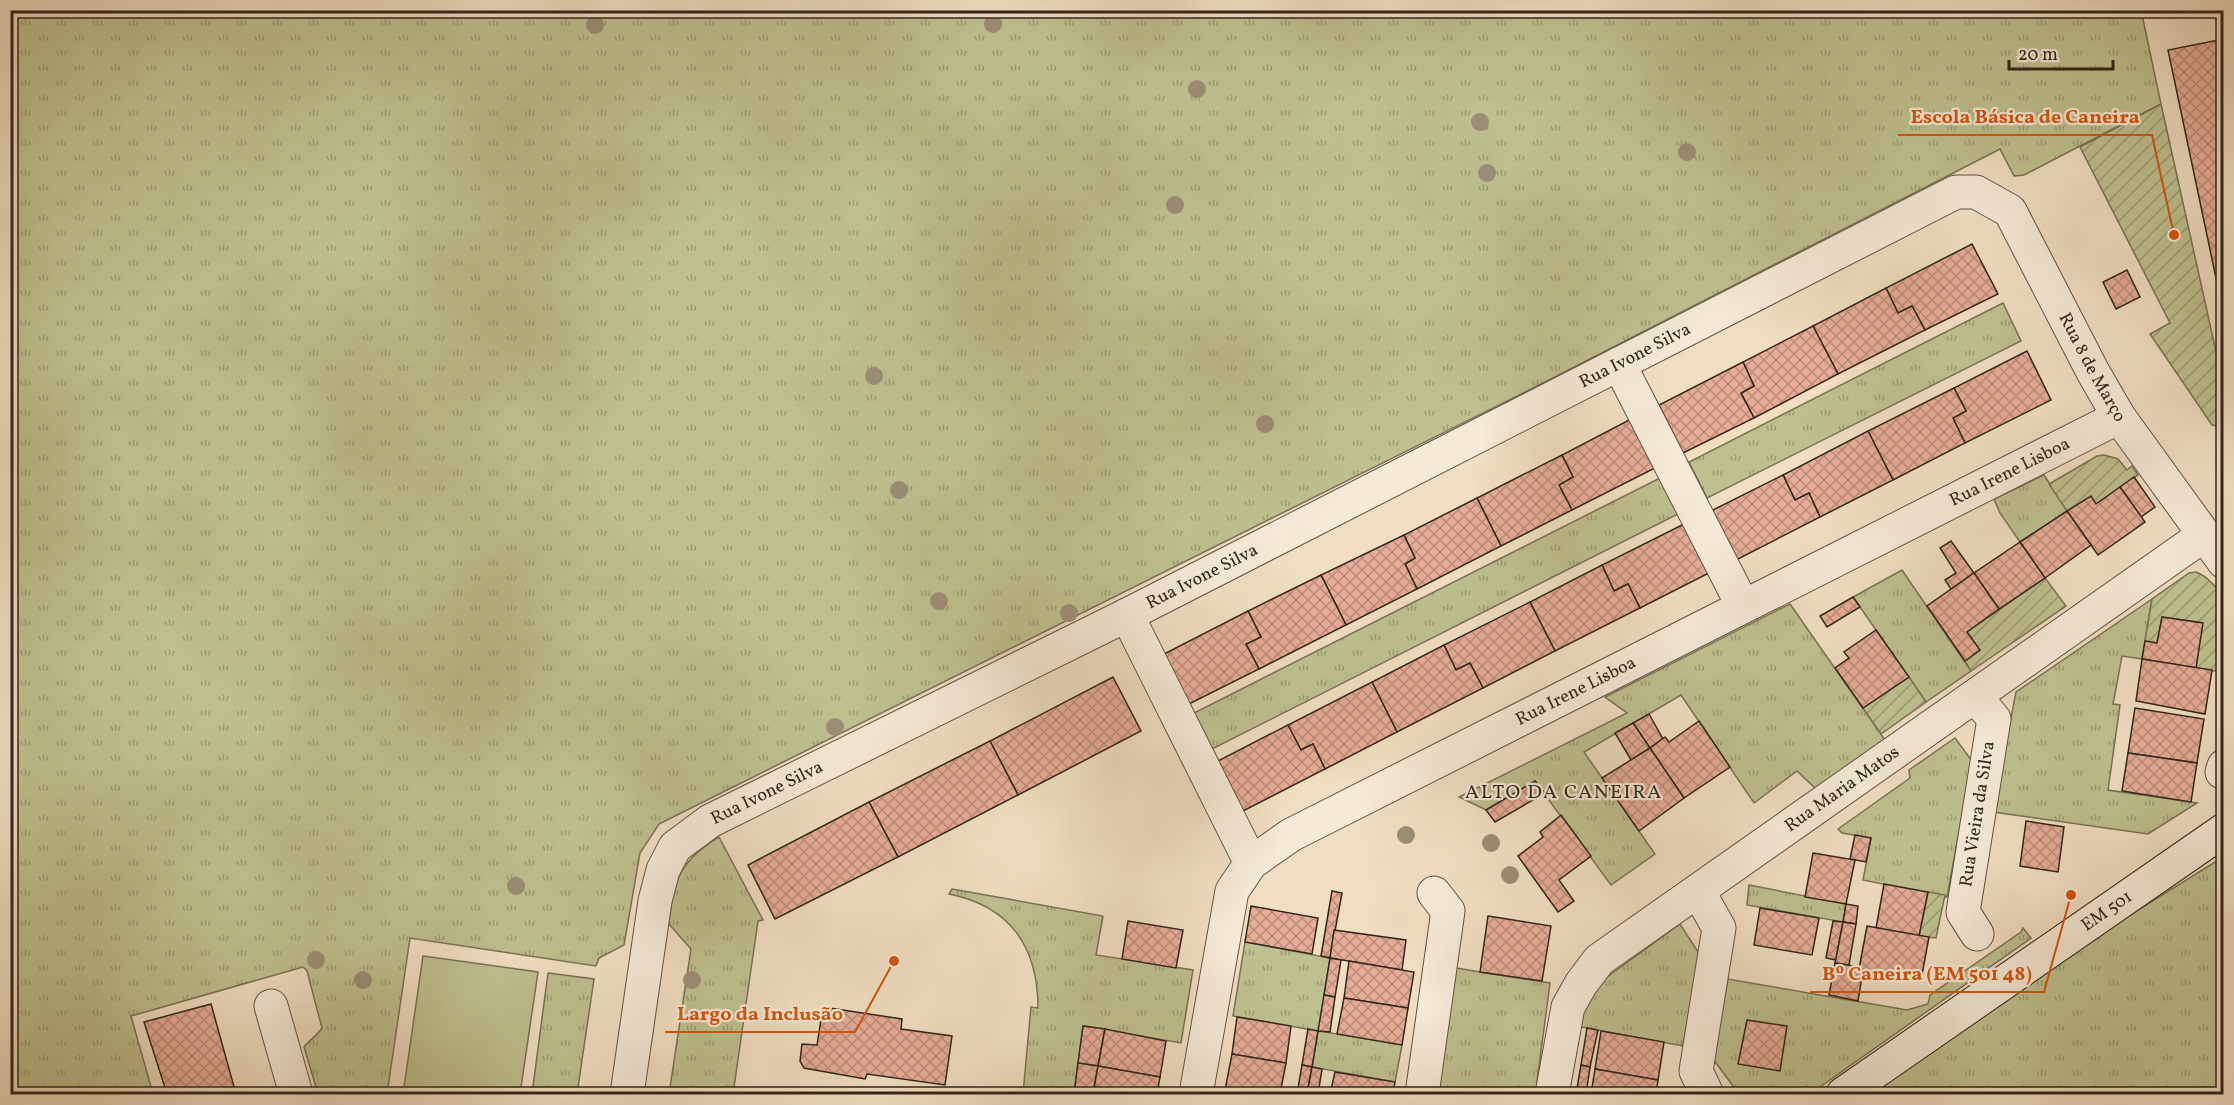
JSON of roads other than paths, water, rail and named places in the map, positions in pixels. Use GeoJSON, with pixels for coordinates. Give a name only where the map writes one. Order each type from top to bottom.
{"type":"FeatureCollection","features":[{"type":"Feature","properties":{"kind":"street","name":"Rua Ivone Silva"},"geometry":{"type":"LineString","coordinates":[[627,1095],[655,901],[663,870],[675,847],[710,821],[1126,615],[1956,192]]}},
{"type":"Feature","properties":{"kind":"street","name":"Rua 8 de Março"},"geometry":{"type":"LineString","coordinates":[[1956,192],[1976,192],[2010,211],[2092,372],[2120,417],[2223,562]]}},
{"type":"Feature","properties":{"kind":"street"},"geometry":{"type":"LineString","coordinates":[[1619,364],[1743,606]]}},
{"type":"Feature","properties":{"kind":"street","name":"Rua Irene Lisboa"},"geometry":{"type":"LineString","coordinates":[[1196,1095],[1232,891],[1251,863],[1292,835],[2120,417]]}},
{"type":"Feature","properties":{"kind":"street","name":"Rua Maria Matos"},"geometry":{"type":"LineString","coordinates":[[1552,1095],[1568,1006],[1599,960],[2204,535]]}},
{"type":"Feature","properties":{"kind":"street"},"geometry":{"type":"LineString","coordinates":[[1126,615],[1251,863]]}},
{"type":"Feature","properties":{"kind":"street","name":"Rua Vieira da Silva"},"geometry":{"type":"LineString","coordinates":[[1976,697],[1994,719],[1963,912],[1977,934]]}},
{"type":"Feature","properties":{"kind":"street","name":"EM 501"},"geometry":{"type":"LineString","coordinates":[[1843,1095],[2223,830]]}},
{"type":"Feature","properties":{"kind":"street"},"geometry":{"type":"LineString","coordinates":[[1698,891],[1719,928],[1696,1071],[1706,1092]]}},
{"type":"Feature","properties":{"kind":"street"},"geometry":{"type":"LineString","coordinates":[[1422,1095],[1448,911],[1434,893]]}},
{"type":"Feature","properties":{"kind":"street"},"geometry":{"type":"LineString","coordinates":[[271,1006],[296,1095]]}},
{"type":"Feature","properties":{"kind":"place","name":"Escola Básica de Caneira"},"geometry":{"type":"Point","coordinates":[2174,235]}},
{"type":"Feature","properties":{"kind":"place","name":"Bº Caneira (EM 501 48)"},"geometry":{"type":"Point","coordinates":[2071,895]}},
{"type":"Feature","properties":{"kind":"place","name":"Largo da Inclusão"},"geometry":{"type":"Point","coordinates":[894,961]}},
{"type":"Feature","properties":{"kind":"district","name":"ALTO DA CANEIRA"},"geometry":{"type":"Point","coordinates":[1564,793]}}]}
